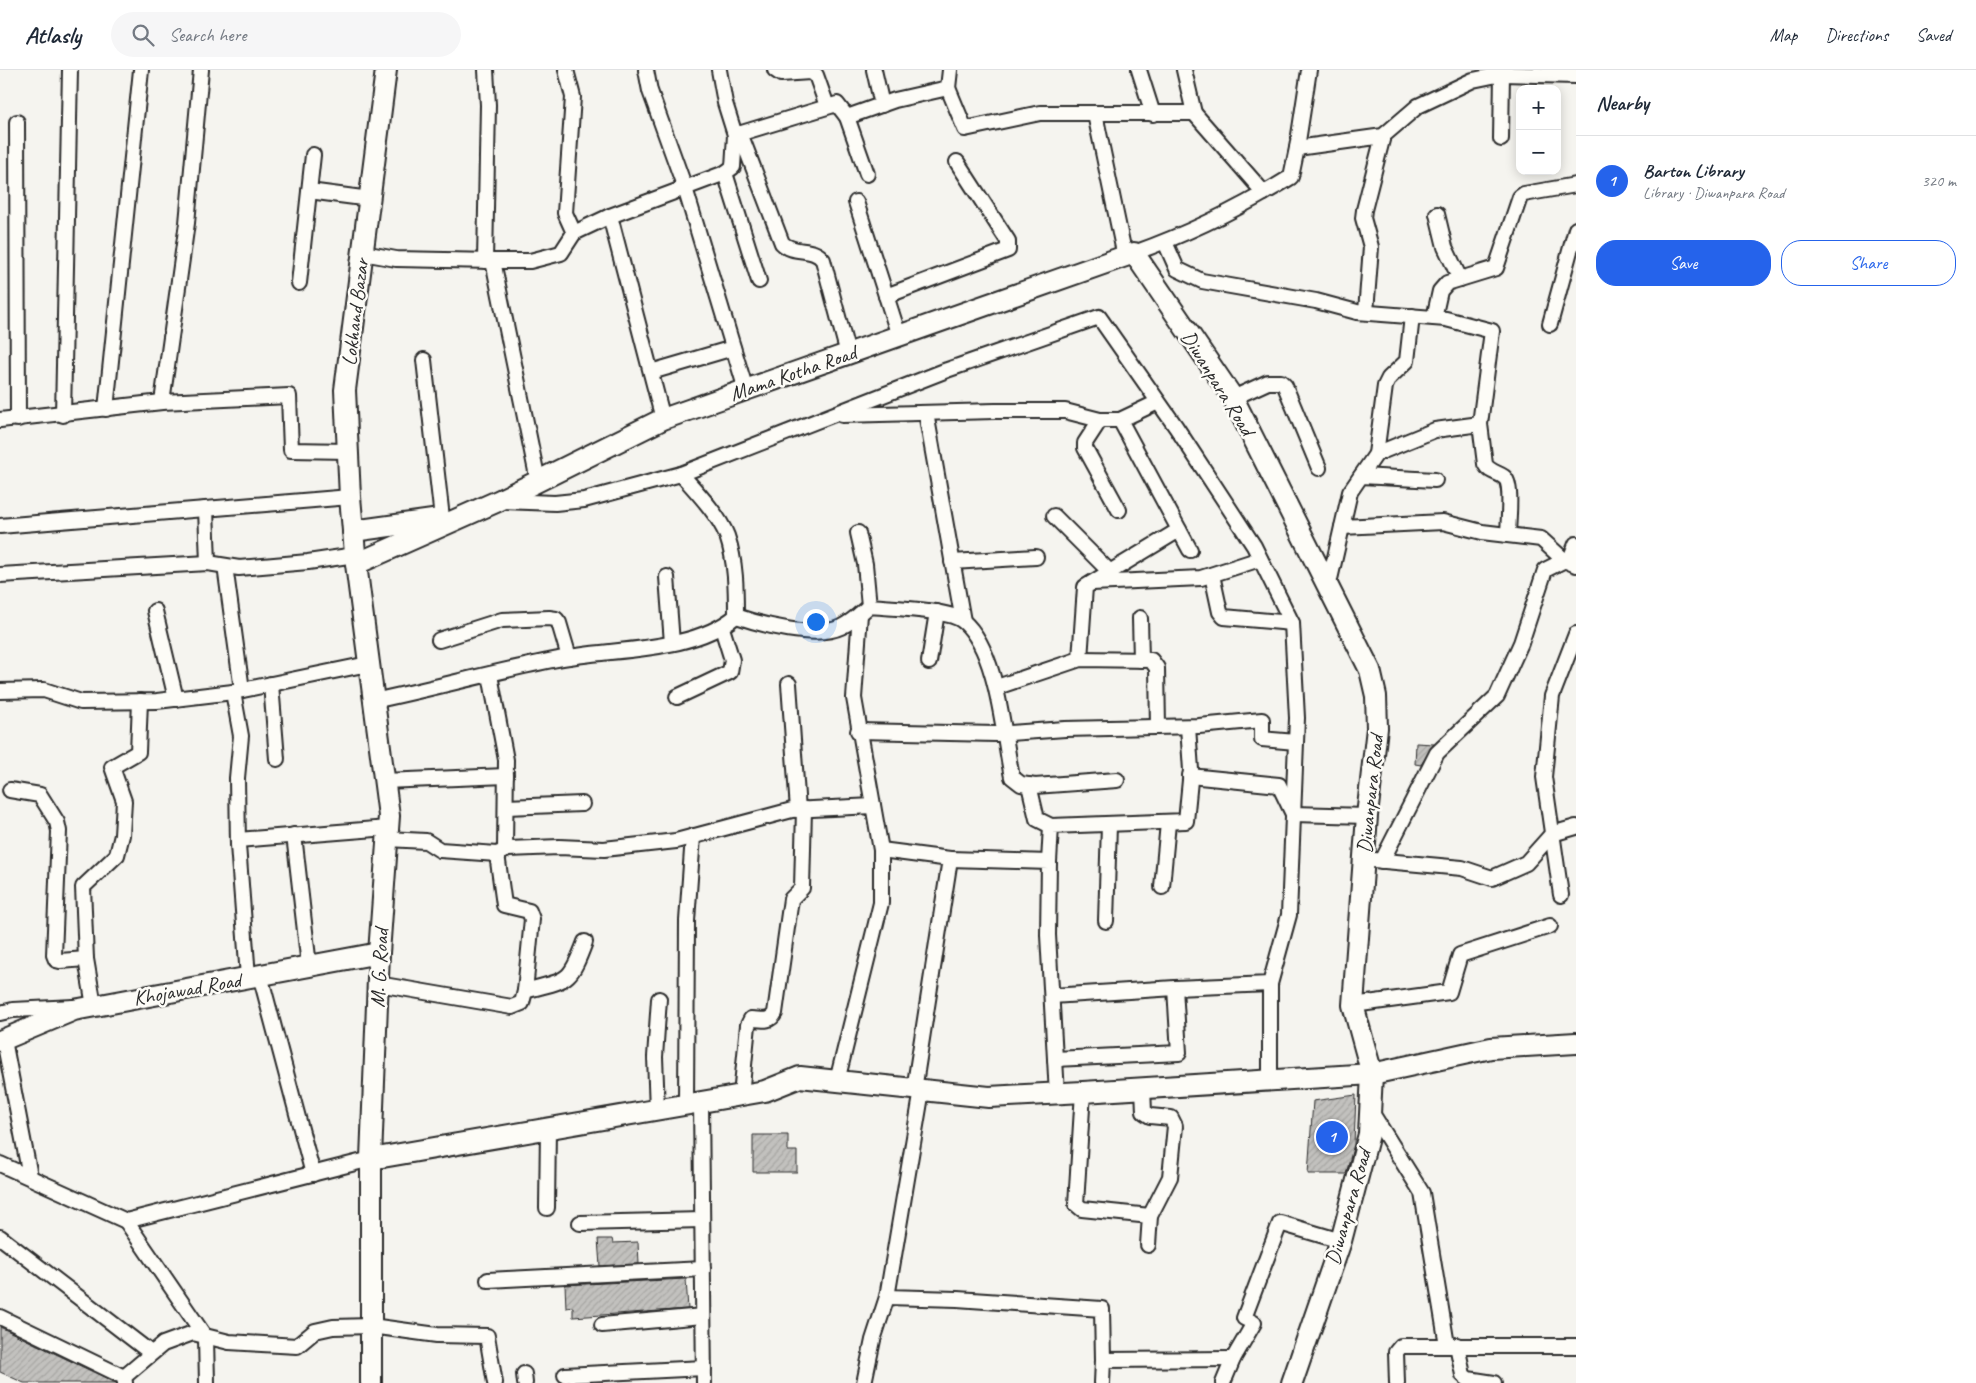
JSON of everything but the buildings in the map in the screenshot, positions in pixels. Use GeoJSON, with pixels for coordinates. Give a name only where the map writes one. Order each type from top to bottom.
{"type":"FeatureCollection","features":[{"type":"Feature","properties":{"kind":"street"},"geometry":{"type":"LineString","coordinates":[[63,414],[70,70]]}},
{"type":"Feature","properties":{"kind":"street"},"geometry":{"type":"LineString","coordinates":[[106,409],[141,70]]}},
{"type":"Feature","properties":{"kind":"street"},"geometry":{"type":"LineString","coordinates":[[162,402],[187,223],[202,70]]}},
{"type":"Feature","properties":{"kind":"street","name":"Lokhand Bazar"},"geometry":{"type":"LineString","coordinates":[[356,559],[350,497],[345,390],[386,70]]}},
{"type":"Feature","properties":{"kind":"street"},"geometry":{"type":"LineString","coordinates":[[486,70],[489,261],[538,481]]}},
{"type":"Feature","properties":{"kind":"street"},"geometry":{"type":"LineString","coordinates":[[566,70],[573,97],[565,213],[574,233]]}},
{"type":"Feature","properties":{"kind":"street"},"geometry":{"type":"LineString","coordinates":[[646,70],[650,91],[686,188],[746,390]]}},
{"type":"Feature","properties":{"kind":"street"},"geometry":{"type":"LineString","coordinates":[[719,70],[725,103],[782,243],[786,247],[813,251],[824,260],[848,354]]}},
{"type":"Feature","properties":{"kind":"street"},"geometry":{"type":"LineString","coordinates":[[775,70],[781,74],[810,72],[816,75],[827,106]]}},
{"type":"Feature","properties":{"kind":"street"},"geometry":{"type":"LineString","coordinates":[[874,70],[882,105]]}},
{"type":"Feature","properties":{"kind":"street"},"geometry":{"type":"LineString","coordinates":[[950,70],[948,88],[965,129],[1040,113],[1153,114],[1194,112]]}},
{"type":"Feature","properties":{"kind":"street"},"geometry":{"type":"LineString","coordinates":[[1140,70],[1153,114]]}},
{"type":"Feature","properties":{"kind":"street"},"geometry":{"type":"LineString","coordinates":[[1184,70],[1194,112],[1264,193]]}},
{"type":"Feature","properties":{"kind":"street"},"geometry":{"type":"LineString","coordinates":[[1095,114],[1129,255],[1165,242],[1243,207],[1291,176],[1309,70]]}},
{"type":"Feature","properties":{"kind":"street"},"geometry":{"type":"LineString","coordinates":[[1297,148],[1383,136],[1418,106],[1474,80],[1502,72],[1576,76]]}},
{"type":"Feature","properties":{"kind":"street"},"geometry":{"type":"LineString","coordinates":[[1502,72],[1502,139]]}},
{"type":"Feature","properties":{"kind":"street"},"geometry":{"type":"LineString","coordinates":[[847,117],[882,105],[948,88]]}},
{"type":"Feature","properties":{"kind":"street"},"geometry":{"type":"LineString","coordinates":[[738,134],[837,104],[847,117],[867,174]]}},
{"type":"Feature","properties":{"kind":"street"},"geometry":{"type":"LineString","coordinates":[[17,122],[18,419]]}},
{"type":"Feature","properties":{"kind":"street"},"geometry":{"type":"LineString","coordinates":[[363,253],[396,259],[489,261],[530,261],[561,253],[574,233],[610,216],[725,174],[733,167],[738,134]]}},
{"type":"Feature","properties":{"kind":"street"},"geometry":{"type":"LineString","coordinates":[[1366,312],[1371,247],[1364,210],[1383,136]]}},
{"type":"Feature","properties":{"kind":"street"},"geometry":{"type":"LineString","coordinates":[[299,283],[313,155]]}},
{"type":"Feature","properties":{"kind":"street"},"geometry":{"type":"LineString","coordinates":[[886,296],[1008,250],[1008,241],[957,162]]}},
{"type":"Feature","properties":{"kind":"street"},"geometry":{"type":"LineString","coordinates":[[725,174],[759,281]]}},
{"type":"Feature","properties":{"kind":"street"},"geometry":{"type":"LineString","coordinates":[[1434,318],[1442,287],[1460,279],[1496,268],[1520,197],[1524,194],[1576,185]]}},
{"type":"Feature","properties":{"kind":"street"},"geometry":{"type":"LineString","coordinates":[[309,191],[370,199]]}},
{"type":"Feature","properties":{"kind":"street"},"geometry":{"type":"LineString","coordinates":[[856,202],[898,336]]}},
{"type":"Feature","properties":{"kind":"street"},"geometry":{"type":"LineString","coordinates":[[1437,214],[1444,242],[1460,279]]}},
{"type":"Feature","properties":{"kind":"street"},"geometry":{"type":"LineString","coordinates":[[610,216],[663,419]]}},
{"type":"Feature","properties":{"kind":"street"},"geometry":{"type":"LineString","coordinates":[[1550,324],[1576,229]]}},
{"type":"Feature","properties":{"kind":"street"},"geometry":{"type":"LineString","coordinates":[[1165,242],[1177,269],[1202,282],[1316,301],[1366,312],[1434,318],[1492,331],[1480,424],[1485,464],[1488,469],[1504,477],[1509,485],[1508,535]]}},
{"type":"Feature","properties":{"kind":"street","name":"Mama Kotha Road"},"geometry":{"type":"LineString","coordinates":[[356,559],[498,501],[663,419],[1129,255]]}},
{"type":"Feature","properties":{"kind":"street","name":"Diwanpara Road"},"geometry":{"type":"LineString","coordinates":[[1129,255],[1233,398],[1370,670],[1376,696],[1377,728],[1367,816],[1373,860],[1354,1005],[1372,1074],[1369,1134],[1340,1241],[1292,1383]]}},
{"type":"Feature","properties":{"kind":"street"},"geometry":{"type":"LineString","coordinates":[[1328,589],[1350,492],[1376,454],[1384,386],[1406,360],[1412,316]]}},
{"type":"Feature","properties":{"kind":"street"},"geometry":{"type":"LineString","coordinates":[[498,501],[556,503],[584,500],[681,474],[946,370],[1099,317],[1158,402],[1260,559],[1292,623],[1296,742],[1289,915],[1270,984],[1270,1080]]}},
{"type":"Feature","properties":{"kind":"street"},"geometry":{"type":"LineString","coordinates":[[651,372],[733,348]]}},
{"type":"Feature","properties":{"kind":"street"},"geometry":{"type":"LineString","coordinates":[[424,360],[442,518]]}},
{"type":"Feature","properties":{"kind":"street"},"geometry":{"type":"LineString","coordinates":[[1233,398],[1268,382],[1280,382],[1285,386],[1318,468]]}},
{"type":"Feature","properties":{"kind":"street"},"geometry":{"type":"LineString","coordinates":[[0,420],[162,402],[289,396],[291,450],[348,451]]}},
{"type":"Feature","properties":{"kind":"street"},"geometry":{"type":"LineString","coordinates":[[832,415],[926,412],[1065,412],[1100,420],[1120,420],[1158,402]]}},
{"type":"Feature","properties":{"kind":"street"},"geometry":{"type":"LineString","coordinates":[[926,412],[963,621],[980,645],[996,687],[1012,777],[1021,784],[1029,785],[1116,780]]}},
{"type":"Feature","properties":{"kind":"street"},"geometry":{"type":"LineString","coordinates":[[1100,420],[1085,443],[1084,448],[1119,510]]}},
{"type":"Feature","properties":{"kind":"street"},"geometry":{"type":"LineString","coordinates":[[1120,420],[1190,550]]}},
{"type":"Feature","properties":{"kind":"street"},"geometry":{"type":"LineString","coordinates":[[1376,454],[1435,430],[1480,424]]}},
{"type":"Feature","properties":{"kind":"street"},"geometry":{"type":"LineString","coordinates":[[373,702],[569,658],[672,643],[722,628],[736,616],[736,571],[726,534],[703,499],[681,474]]}},
{"type":"Feature","properties":{"kind":"street"},"geometry":{"type":"LineString","coordinates":[[1361,476],[1436,480]]}},
{"type":"Feature","properties":{"kind":"street"},"geometry":{"type":"LineString","coordinates":[[0,526],[350,497]]}},
{"type":"Feature","properties":{"kind":"street"},"geometry":{"type":"LineString","coordinates":[[206,509],[208,563]]}},
{"type":"Feature","properties":{"kind":"street","name":"Mama Kotha Road"},"geometry":{"type":"LineString","coordinates":[[353,531],[462,516]]}},
{"type":"Feature","properties":{"kind":"street"},"geometry":{"type":"LineString","coordinates":[[1054,516],[1109,571]]}},
{"type":"Feature","properties":{"kind":"street"},"geometry":{"type":"LineString","coordinates":[[1342,527],[1443,522],[1482,532],[1541,539],[1570,562]]}},
{"type":"Feature","properties":{"kind":"street"},"geometry":{"type":"LineString","coordinates":[[1080,659],[1084,590],[1089,583],[1179,530]]}},
{"type":"Feature","properties":{"kind":"street"},"geometry":{"type":"LineString","coordinates":[[837,1081],[881,903],[881,850],[858,731],[854,698],[864,610],[864,564],[858,532]]}},
{"type":"Feature","properties":{"kind":"street"},"geometry":{"type":"LineString","coordinates":[[1570,562],[1576,544]]}},
{"type":"Feature","properties":{"kind":"street"},"geometry":{"type":"LineString","coordinates":[[952,562],[1036,557]]}},
{"type":"Feature","properties":{"kind":"street"},"geometry":{"type":"LineString","coordinates":[[0,575],[208,563],[239,568],[356,559]]}},
{"type":"Feature","properties":{"kind":"street","name":"M. G. Road"},"geometry":{"type":"LineString","coordinates":[[356,559],[389,816],[379,953],[371,1159],[371,1383]]}},
{"type":"Feature","properties":{"kind":"street"},"geometry":{"type":"LineString","coordinates":[[1089,583],[1191,579],[1212,575],[1260,559]]}},
{"type":"Feature","properties":{"kind":"street"},"geometry":{"type":"LineString","coordinates":[[1570,562],[1545,570],[1521,643],[1497,696],[1437,753],[1373,860],[1462,868],[1492,878],[1526,863],[1552,834],[1576,827]]}},
{"type":"Feature","properties":{"kind":"street"},"geometry":{"type":"LineString","coordinates":[[225,566],[241,736],[237,778],[238,840],[254,976],[312,1174]]}},
{"type":"Feature","properties":{"kind":"street"},"geometry":{"type":"LineString","coordinates":[[1212,575],[1220,612],[1224,617],[1292,623]]}},
{"type":"Feature","properties":{"kind":"street"},"geometry":{"type":"LineString","coordinates":[[667,577],[672,643]]}},
{"type":"Feature","properties":{"kind":"street"},"geometry":{"type":"LineString","coordinates":[[736,616],[764,625],[819,631],[840,627],[864,610],[937,612],[963,621]]}},
{"type":"Feature","properties":{"kind":"street"},"geometry":{"type":"LineString","coordinates":[[155,611],[176,699]]}},
{"type":"Feature","properties":{"kind":"street"},"geometry":{"type":"LineString","coordinates":[[929,662],[937,612]]}},
{"type":"Feature","properties":{"kind":"street"},"geometry":{"type":"LineString","coordinates":[[439,640],[502,620],[549,618],[558,623],[569,658]]}},
{"type":"Feature","properties":{"kind":"street"},"geometry":{"type":"LineString","coordinates":[[1140,618],[1141,660]]}},
{"type":"Feature","properties":{"kind":"street"},"geometry":{"type":"LineString","coordinates":[[677,697],[730,672],[732,660],[722,628]]}},
{"type":"Feature","properties":{"kind":"street"},"geometry":{"type":"LineString","coordinates":[[1561,895],[1544,777],[1552,696],[1576,634]]}},
{"type":"Feature","properties":{"kind":"street"},"geometry":{"type":"LineString","coordinates":[[996,687],[1080,659],[1154,662],[1157,668],[1158,727]]}},
{"type":"Feature","properties":{"kind":"street"},"geometry":{"type":"LineString","coordinates":[[0,691],[44,690],[81,702],[140,702],[238,691],[368,664]]}},
{"type":"Feature","properties":{"kind":"street"},"geometry":{"type":"LineString","coordinates":[[378,984],[512,1007],[522,1003],[525,991],[532,919],[529,911],[504,906],[501,852],[506,808],[505,750],[490,675]]}},
{"type":"Feature","properties":{"kind":"street"},"geometry":{"type":"LineString","coordinates":[[271,684],[277,759]]}},
{"type":"Feature","properties":{"kind":"street"},"geometry":{"type":"LineString","coordinates":[[741,1095],[748,1024],[750,1019],[767,1021],[773,1018],[775,1013],[791,899],[802,888],[801,809],[789,684]]}},
{"type":"Feature","properties":{"kind":"street"},"geometry":{"type":"LineString","coordinates":[[0,1013],[14,1010],[94,1006],[86,959],[83,886],[118,855],[122,835],[124,801],[112,767],[138,752],[140,702]]}},
{"type":"Feature","properties":{"kind":"street"},"geometry":{"type":"LineString","coordinates":[[858,731],[1003,733],[1065,729],[1188,727],[1262,720],[1262,739],[1296,742]]}},
{"type":"Feature","properties":{"kind":"street"},"geometry":{"type":"LineString","coordinates":[[1029,785],[1037,819],[1051,826],[1186,821],[1190,776],[1188,727]]}},
{"type":"Feature","properties":{"kind":"street"},"geometry":{"type":"LineString","coordinates":[[384,781],[506,776]]}},
{"type":"Feature","properties":{"kind":"street"},"geometry":{"type":"LineString","coordinates":[[1190,776],[1279,786],[1293,814]]}},
{"type":"Feature","properties":{"kind":"street"},"geometry":{"type":"LineString","coordinates":[[10,790],[40,795],[56,822],[59,831],[54,955],[56,960],[86,959]]}},
{"type":"Feature","properties":{"kind":"street"},"geometry":{"type":"LineString","coordinates":[[506,808],[582,804]]}},
{"type":"Feature","properties":{"kind":"street"},"geometry":{"type":"LineString","coordinates":[[238,840],[294,835],[387,834],[426,841],[440,850],[501,852],[558,847],[604,849],[676,841],[801,809],[873,806]]}},
{"type":"Feature","properties":{"kind":"street"},"geometry":{"type":"LineString","coordinates":[[1293,814],[1367,816]]}},
{"type":"Feature","properties":{"kind":"street"},"geometry":{"type":"LineString","coordinates":[[1162,886],[1168,823]]}},
{"type":"Feature","properties":{"kind":"street"},"geometry":{"type":"LineString","coordinates":[[1106,921],[1109,825]]}},
{"type":"Feature","properties":{"kind":"street"},"geometry":{"type":"LineString","coordinates":[[1051,826],[1048,935],[1057,1094]]}},
{"type":"Feature","properties":{"kind":"street"},"geometry":{"type":"LineString","coordinates":[[294,835],[309,966]]}},
{"type":"Feature","properties":{"kind":"street"},"geometry":{"type":"LineString","coordinates":[[693,836],[687,921],[694,1104],[702,1220],[704,1383]]}},
{"type":"Feature","properties":{"kind":"street"},"geometry":{"type":"LineString","coordinates":[[881,850],[950,859],[1049,862]]}},
{"type":"Feature","properties":{"kind":"street"},"geometry":{"type":"LineString","coordinates":[[864,1383],[873,1340],[887,1297],[950,859]]}},
{"type":"Feature","properties":{"kind":"street"},"geometry":{"type":"LineString","coordinates":[[1354,1005],[1449,992],[1460,955],[1550,926]]}},
{"type":"Feature","properties":{"kind":"street"},"geometry":{"type":"LineString","coordinates":[[525,991],[567,978],[575,969],[585,942]]}},
{"type":"Feature","properties":{"kind":"street","name":"Khojawad Road"},"geometry":{"type":"LineString","coordinates":[[2,1041],[74,1010],[379,953]]}},
{"type":"Feature","properties":{"kind":"street"},"geometry":{"type":"LineString","coordinates":[[1052,996],[1270,984]]}},
{"type":"Feature","properties":{"kind":"street"},"geometry":{"type":"LineString","coordinates":[[1055,1059],[1179,1053],[1175,988]]}},
{"type":"Feature","properties":{"kind":"street"},"geometry":{"type":"LineString","coordinates":[[657,1110],[655,1057],[659,999]]}},
{"type":"Feature","properties":{"kind":"street"},"geometry":{"type":"LineString","coordinates":[[2,1041],[30,1176]]}},
{"type":"Feature","properties":{"kind":"street"},"geometry":{"type":"LineString","coordinates":[[126,1221],[371,1159],[765,1091],[800,1077],[989,1098],[1372,1074],[1491,1048],[1576,1043]]}},
{"type":"Feature","properties":{"kind":"street"},"geometry":{"type":"LineString","coordinates":[[1143,1088],[1144,1112],[1150,1116],[1171,1118],[1175,1126],[1170,1176],[1150,1216],[1148,1245]]}},
{"type":"Feature","properties":{"kind":"street"},"geometry":{"type":"LineString","coordinates":[[1083,1092],[1076,1204],[1082,1209],[1150,1216]]}},
{"type":"Feature","properties":{"kind":"street"},"geometry":{"type":"LineString","coordinates":[[1370,1109],[1422,1194],[1452,1345],[1463,1375],[1468,1379],[1494,1383]]}},
{"type":"Feature","properties":{"kind":"street"},"geometry":{"type":"LineString","coordinates":[[547,1208],[548,1129]]}},
{"type":"Feature","properties":{"kind":"street"},"geometry":{"type":"LineString","coordinates":[[0,1164],[126,1221],[206,1338],[207,1383]]}},
{"type":"Feature","properties":{"kind":"street"},"geometry":{"type":"LineString","coordinates":[[580,1223],[702,1220]]}},
{"type":"Feature","properties":{"kind":"street"},"geometry":{"type":"LineString","coordinates":[[1223,1383],[1234,1358],[1254,1323],[1244,1318],[1280,1223],[1340,1241]]}},
{"type":"Feature","properties":{"kind":"street"},"geometry":{"type":"LineString","coordinates":[[0,1236],[151,1353]]}},
{"type":"Feature","properties":{"kind":"street"},"geometry":{"type":"LineString","coordinates":[[488,1280],[703,1269]]}},
{"type":"Feature","properties":{"kind":"street"},"geometry":{"type":"LineString","coordinates":[[887,1297],[957,1299],[1102,1309],[1102,1383]]}},
{"type":"Feature","properties":{"kind":"street"},"geometry":{"type":"LineString","coordinates":[[602,1325],[703,1316]]}},
{"type":"Feature","properties":{"kind":"street"},"geometry":{"type":"LineString","coordinates":[[0,1317],[124,1380],[151,1353],[163,1344],[194,1333],[206,1338],[229,1342],[296,1346],[315,1331],[333,1327],[371,1326],[437,1336],[487,1336],[495,1383]]}},
{"type":"Feature","properties":{"kind":"street"},"geometry":{"type":"LineString","coordinates":[[1397,1383],[1396,1352],[1400,1346],[1576,1346]]}},
{"type":"Feature","properties":{"kind":"street"},"geometry":{"type":"LineString","coordinates":[[1103,1360],[1234,1358]]}},
{"type":"Feature","properties":{"kind":"street"},"geometry":{"type":"LineString","coordinates":[[566,1375],[672,1376],[704,1368]]}},
{"type":"Feature","properties":{"kind":"place","name":"Barton Library"},"geometry":{"type":"Point","coordinates":[1332,1137]}}]}
